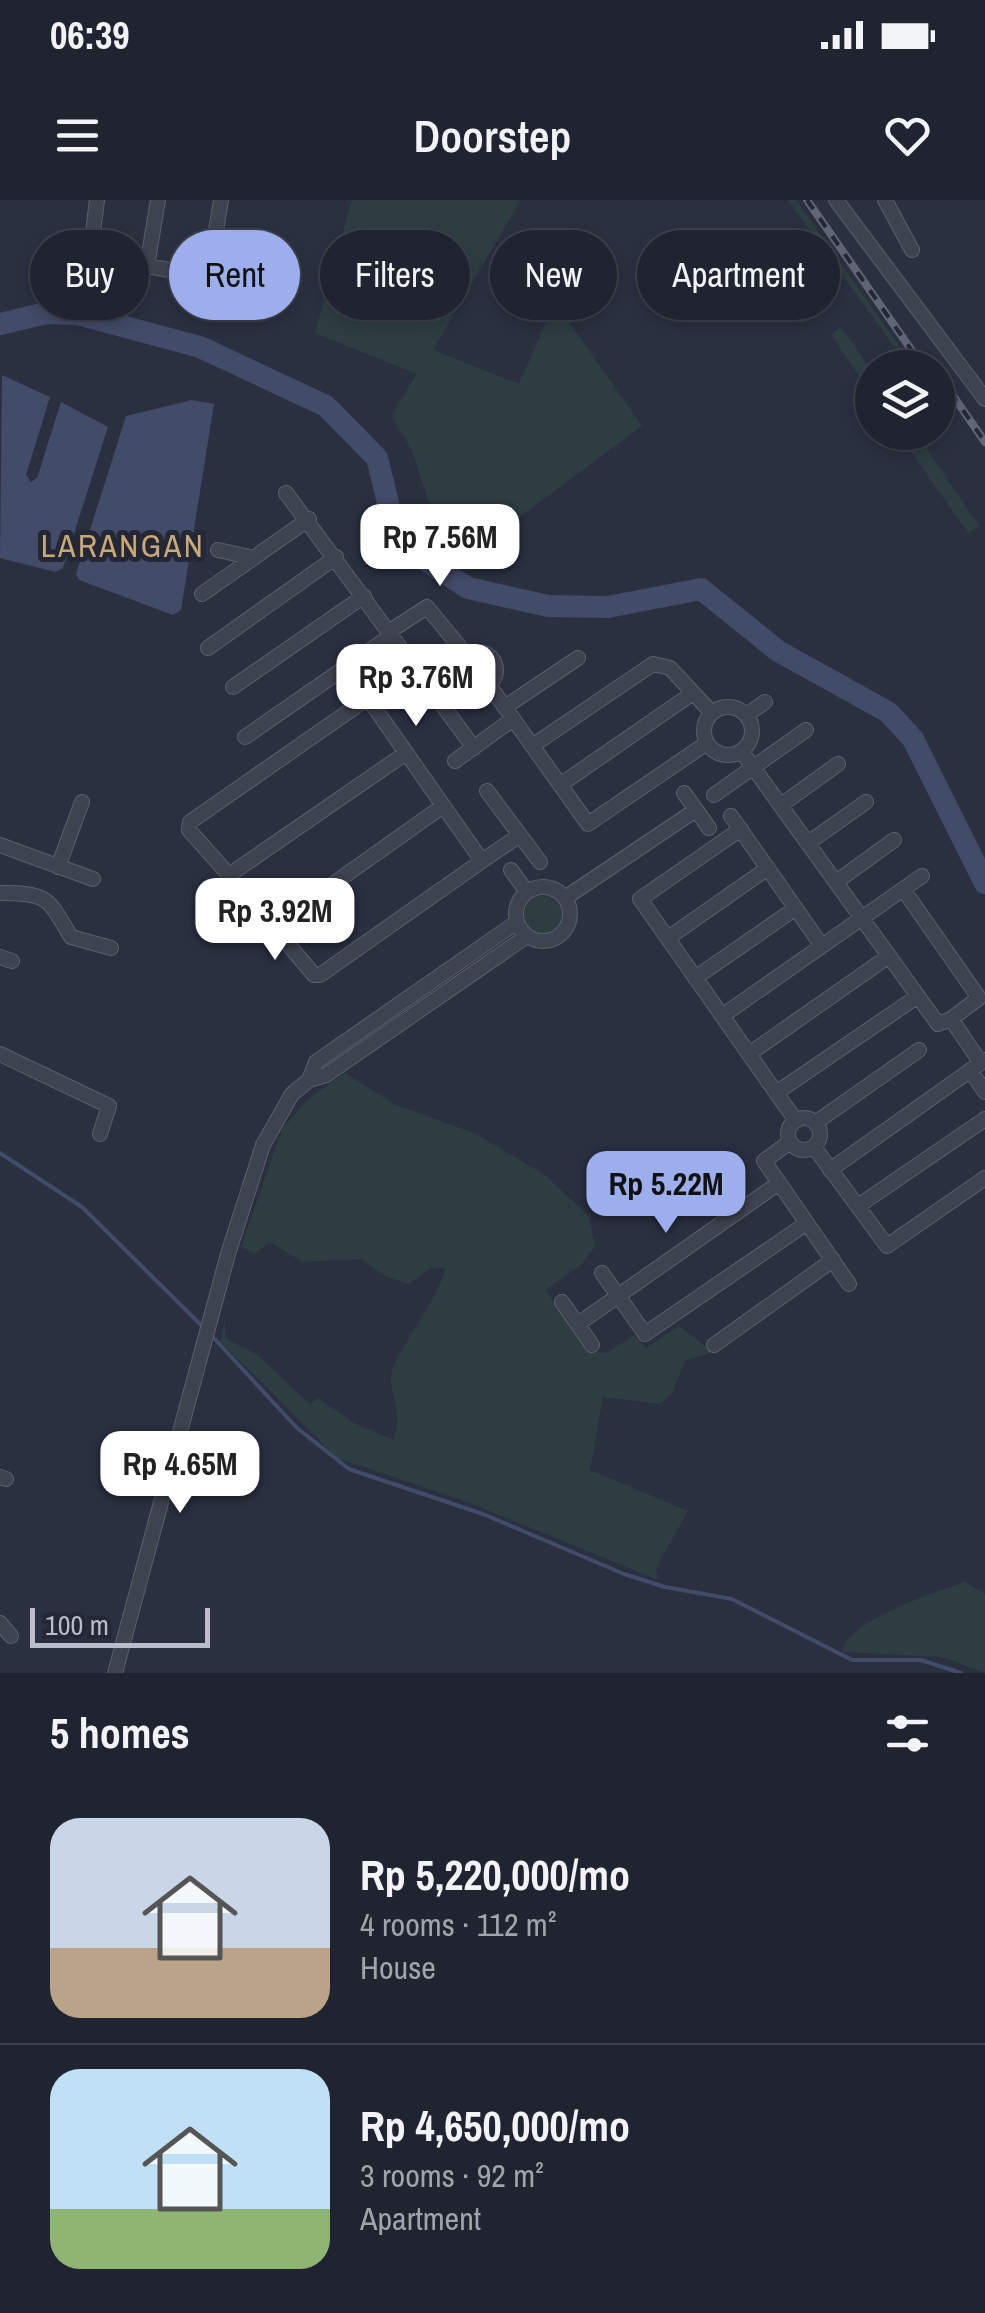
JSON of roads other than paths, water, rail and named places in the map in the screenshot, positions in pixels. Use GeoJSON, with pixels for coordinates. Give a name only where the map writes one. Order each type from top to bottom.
{"type":"FeatureCollection","features":[{"type":"Feature","properties":{"kind":"street"},"geometry":{"type":"LineString","coordinates":[[94,230],[98,200]]}},
{"type":"Feature","properties":{"kind":"street"},"geometry":{"type":"LineString","coordinates":[[149,250],[158,200]]}},
{"type":"Feature","properties":{"kind":"street"},"geometry":{"type":"LineString","coordinates":[[149,267],[204,276],[209,273],[221,200]]}},
{"type":"Feature","properties":{"kind":"street"},"geometry":{"type":"LineString","coordinates":[[836,200],[985,398]]}},
{"type":"Feature","properties":{"kind":"street"},"geometry":{"type":"LineString","coordinates":[[885,200],[912,250]]}},
{"type":"Feature","properties":{"kind":"street"},"geometry":{"type":"LineString","coordinates":[[286,493],[309,519],[474,748]]}},
{"type":"Feature","properties":{"kind":"street"},"geometry":{"type":"LineString","coordinates":[[202,594],[254,558],[264,542],[309,519]]}},
{"type":"Feature","properties":{"kind":"street"},"geometry":{"type":"LineString","coordinates":[[218,550],[254,558]]}},
{"type":"Feature","properties":{"kind":"street"},"geometry":{"type":"LineString","coordinates":[[208,648],[336,557]]}},
{"type":"Feature","properties":{"kind":"street"},"geometry":{"type":"LineString","coordinates":[[233,687],[364,596]]}},
{"type":"Feature","properties":{"kind":"street"},"geometry":{"type":"LineString","coordinates":[[245,737],[427,607],[467,656]]}},
{"type":"Feature","properties":{"kind":"street"},"geometry":{"type":"LineString","coordinates":[[483,652],[494,661],[496,674],[488,685],[476,688],[465,682],[460,667],[467,656],[483,652]]}},
{"type":"Feature","properties":{"kind":"street"},"geometry":{"type":"LineString","coordinates":[[494,661],[507,652]]}},
{"type":"Feature","properties":{"kind":"street"},"geometry":{"type":"LineString","coordinates":[[455,761],[578,658]]}},
{"type":"Feature","properties":{"kind":"street"},"geometry":{"type":"LineString","coordinates":[[532,746],[653,664],[670,668],[712,714]]}},
{"type":"Feature","properties":{"kind":"street"},"geometry":{"type":"LineString","coordinates":[[353,677],[482,861]]}},
{"type":"Feature","properties":{"kind":"street"},"geometry":{"type":"LineString","coordinates":[[488,685],[588,824],[707,742]]}},
{"type":"Feature","properties":{"kind":"street"},"geometry":{"type":"LineString","coordinates":[[560,784],[694,693]]}},
{"type":"Feature","properties":{"kind":"street"},"geometry":{"type":"LineString","coordinates":[[368,698],[190,822],[189,830],[228,875],[406,753]]}},
{"type":"Feature","properties":{"kind":"street"},"geometry":{"type":"LineString","coordinates":[[746,715],[765,702]]}},
{"type":"Feature","properties":{"kind":"street"},"geometry":{"type":"LineString","coordinates":[[730,708],[746,715],[752,735],[742,752],[724,756],[707,742],[704,729],[712,714],[730,708]]}},
{"type":"Feature","properties":{"kind":"street"},"geometry":{"type":"LineString","coordinates":[[714,795],[806,730]]}},
{"type":"Feature","properties":{"kind":"street"},"geometry":{"type":"LineString","coordinates":[[742,752],[938,1024],[979,998],[904,889]]}},
{"type":"Feature","properties":{"kind":"street"},"geometry":{"type":"LineString","coordinates":[[780,805],[838,764]]}},
{"type":"Feature","properties":{"kind":"street"},"geometry":{"type":"LineString","coordinates":[[668,770],[714,836]]}},
{"type":"Feature","properties":{"kind":"street"},"geometry":{"type":"LineString","coordinates":[[487,791],[540,862]]}},
{"type":"Feature","properties":{"kind":"street"},"geometry":{"type":"LineString","coordinates":[[58,866],[82,802]]}},
{"type":"Feature","properties":{"kind":"street"},"geometry":{"type":"LineString","coordinates":[[808,843],[866,802]]}},
{"type":"Feature","properties":{"kind":"street"},"geometry":{"type":"LineString","coordinates":[[444,806],[278,923],[277,932],[314,975],[320,975],[482,861],[505,861]]}},
{"type":"Feature","properties":{"kind":"street"},"geometry":{"type":"LineString","coordinates":[[565,898],[696,810]]}},
{"type":"Feature","properties":{"kind":"street"},"geometry":{"type":"LineString","coordinates":[[731,816],[822,946]]}},
{"type":"Feature","properties":{"kind":"street"},"geometry":{"type":"LineString","coordinates":[[741,829],[714,836],[640,899],[796,1121],[815,1123],[919,1050]]}},
{"type":"Feature","properties":{"kind":"street"},"geometry":{"type":"LineString","coordinates":[[505,861],[520,835]]}},
{"type":"Feature","properties":{"kind":"street"},"geometry":{"type":"LineString","coordinates":[[836,882],[894,840]]}},
{"type":"Feature","properties":{"kind":"street"},"geometry":{"type":"LineString","coordinates":[[0,846],[93,878]]}},
{"type":"Feature","properties":{"kind":"street"},"geometry":{"type":"LineString","coordinates":[[505,861],[527,892]]}},
{"type":"Feature","properties":{"kind":"street"},"geometry":{"type":"LineString","coordinates":[[668,938],[768,868]]}},
{"type":"Feature","properties":{"kind":"street"},"geometry":{"type":"LineString","coordinates":[[722,1016],[922,876]]}},
{"type":"Feature","properties":{"kind":"street"},"geometry":{"type":"LineString","coordinates":[[543,886],[565,898],[570,916],[562,932],[545,940],[528,936],[517,922],[517,905],[527,892],[543,886]]}},
{"type":"Feature","properties":{"kind":"street"},"geometry":{"type":"LineString","coordinates":[[0,893],[37,896],[60,913],[71,937],[111,948]]}},
{"type":"Feature","properties":{"kind":"street"},"geometry":{"type":"LineString","coordinates":[[696,978],[796,908]]}},
{"type":"Feature","properties":{"kind":"street"},"geometry":{"type":"LineString","coordinates":[[114,1673],[228,1254],[263,1145],[281,1107],[309,1080],[316,1062],[517,922]]}},
{"type":"Feature","properties":{"kind":"street"},"geometry":{"type":"LineString","coordinates":[[309,1080],[326,1075],[528,936]]}},
{"type":"Feature","properties":{"kind":"street"},"geometry":{"type":"LineString","coordinates":[[749,1054],[889,956]]}},
{"type":"Feature","properties":{"kind":"street"},"geometry":{"type":"LineString","coordinates":[[776,1093],[918,996]]}},
{"type":"Feature","properties":{"kind":"street"},"geometry":{"type":"LineString","coordinates":[[951,1019],[979,1064],[985,1092]]}},
{"type":"Feature","properties":{"kind":"street"},"geometry":{"type":"LineString","coordinates":[[0,1054],[109,1106],[100,1134]]}},
{"type":"Feature","properties":{"kind":"street"},"geometry":{"type":"LineString","coordinates":[[830,1170],[979,1064]]}},
{"type":"Feature","properties":{"kind":"street"},"geometry":{"type":"LineString","coordinates":[[858,1206],[985,1119]]}},
{"type":"Feature","properties":{"kind":"street"},"geometry":{"type":"LineString","coordinates":[[796,1121],[789,1130],[790,1142],[801,1150],[814,1147]]}},
{"type":"Feature","properties":{"kind":"street"},"geometry":{"type":"LineString","coordinates":[[814,1147],[820,1135],[815,1123]]}},
{"type":"Feature","properties":{"kind":"street"},"geometry":{"type":"LineString","coordinates":[[790,1142],[764,1161],[850,1284]]}},
{"type":"Feature","properties":{"kind":"street"},"geometry":{"type":"LineString","coordinates":[[814,1147],[889,1246],[985,1178]]}},
{"type":"Feature","properties":{"kind":"street"},"geometry":{"type":"LineString","coordinates":[[578,1324],[779,1183]]}},
{"type":"Feature","properties":{"kind":"street"},"geometry":{"type":"LineString","coordinates":[[602,1273],[645,1334],[807,1223]]}},
{"type":"Feature","properties":{"kind":"street"},"geometry":{"type":"LineString","coordinates":[[714,1345],[833,1260]]}},
{"type":"Feature","properties":{"kind":"street"},"geometry":{"type":"LineString","coordinates":[[562,1302],[592,1345]]}},
{"type":"Feature","properties":{"kind":"street"},"geometry":{"type":"LineString","coordinates":[[0,1623],[11,1636]]}},
{"type":"Feature","properties":{"kind":"water"},"geometry":{"type":"Polygon","coordinates":[[[2,375],[50,397],[26,475],[31,482],[37,478],[61,402],[108,427],[63,568],[56,572],[0,558],[2,375]]]}},
{"type":"Feature","properties":{"kind":"water"},"geometry":{"type":"Polygon","coordinates":[[[192,400],[214,404],[181,610],[173,615],[79,580],[76,574],[126,416],[192,400]]]}},
{"type":"Feature","properties":{"kind":"waterway"},"geometry":{"type":"LineString","coordinates":[[0,324],[46,313],[77,314],[200,347],[326,406],[377,458],[396,535],[411,551],[468,588],[548,606],[608,607],[701,589],[778,651],[888,712],[913,739],[985,883]]}},
{"type":"Feature","properties":{"kind":"waterway"},"geometry":{"type":"LineString","coordinates":[[0,1153],[82,1207],[204,1328]]}},
{"type":"Feature","properties":{"kind":"waterway"},"geometry":{"type":"LineString","coordinates":[[211,1335],[297,1428],[349,1469],[483,1514],[624,1574],[665,1587],[732,1599],[852,1660],[921,1660],[961,1673]]}},
{"type":"Feature","properties":{"kind":"railway"},"geometry":{"type":"LineString","coordinates":[[807,200],[911,350]]}},
{"type":"Feature","properties":{"kind":"railway"},"geometry":{"type":"LineString","coordinates":[[955,399],[985,442]]}},
{"type":"Feature","properties":{"kind":"district","name":"LARANGAN"},"geometry":{"type":"Point","coordinates":[123,545]}}]}
